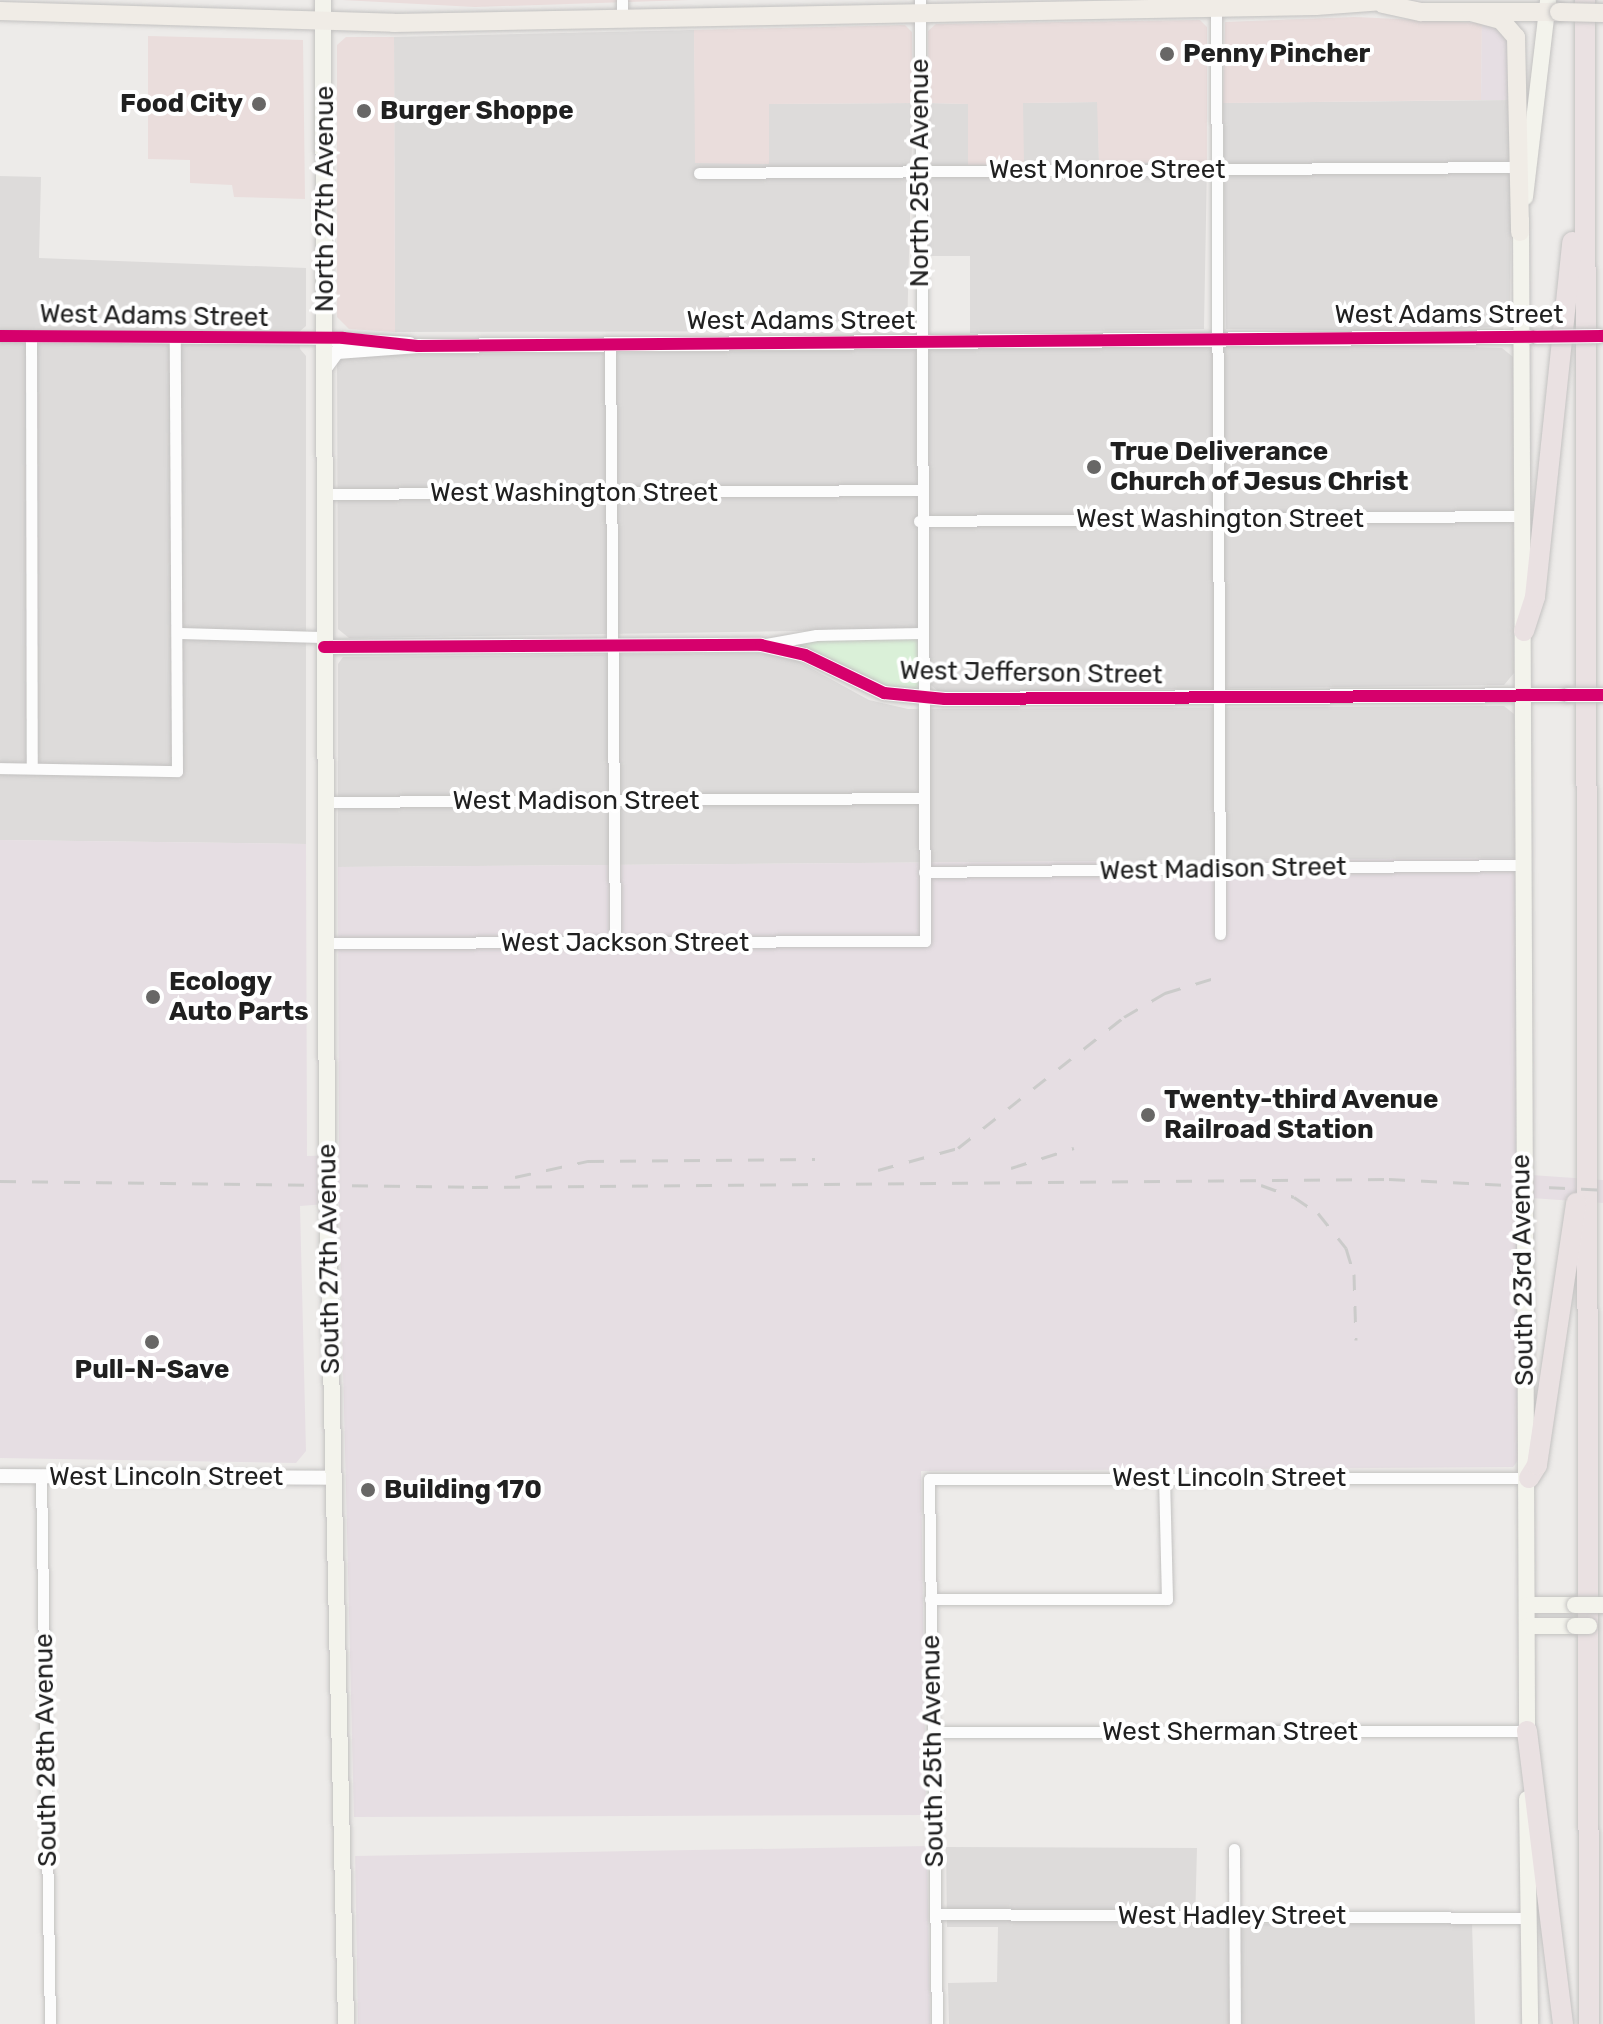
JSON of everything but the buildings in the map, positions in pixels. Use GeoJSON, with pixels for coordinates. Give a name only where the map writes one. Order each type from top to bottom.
{"type":"FeatureCollection","features":[{"type":"Feature","properties":{"kind":"highway"},"geometry":{"type":"LineString","coordinates":[[1585,0],[1582,179],[1589,2024]]}},
{"type":"Feature","properties":{"kind":"highway"},"geometry":{"type":"LineString","coordinates":[[1524,631],[1535,597],[1582,179]]}},
{"type":"Feature","properties":{"kind":"highway"},"geometry":{"type":"LineString","coordinates":[[1529,1478],[1537,1465],[1586,1128]]}},
{"type":"Feature","properties":{"kind":"highway"},"geometry":{"type":"LineString","coordinates":[[1527,1731],[1563,2024]]}},
{"type":"Feature","properties":{"kind":"main road","name":"North 27th Avenue"},"geometry":{"type":"LineString","coordinates":[[323,0],[326,494]]}},
{"type":"Feature","properties":{"kind":"main road"},"geometry":{"type":"LineString","coordinates":[[0,11],[119,7],[323,23],[622,10],[920,6],[1216,7],[1390,2],[1421,12],[1551,8],[1603,13]]}},
{"type":"Feature","properties":{"kind":"main road","name":"South 23rd Avenue"},"geometry":{"type":"LineString","coordinates":[[1530,2024],[1527,1731],[1529,1478],[1521,1185],[1524,631],[1521,516],[1528,337],[1520,232],[1551,8]]}},
{"type":"Feature","properties":{"kind":"main road"},"geometry":{"type":"LineString","coordinates":[[1471,12],[1501,20],[1516,37],[1515,167],[1520,232]]}},
{"type":"Feature","properties":{"kind":"main road","name":"South 27th Avenue"},"geometry":{"type":"LineString","coordinates":[[326,494],[324,642],[332,1478],[346,2024]]}},
{"type":"Feature","properties":{"kind":"main road"},"geometry":{"type":"LineString","coordinates":[[1527,1605],[1603,1605]]}},
{"type":"Feature","properties":{"kind":"main road"},"geometry":{"type":"LineString","coordinates":[[1527,1626],[1603,1626]]}},
{"type":"Feature","properties":{"kind":"street","name":"North 25th Avenue"},"geometry":{"type":"LineString","coordinates":[[919,490],[920,6]]}},
{"type":"Feature","properties":{"kind":"street"},"geometry":{"type":"LineString","coordinates":[[1216,7],[1220,934]]}},
{"type":"Feature","properties":{"kind":"street","name":"West Monroe Street"},"geometry":{"type":"LineString","coordinates":[[699,173],[1515,167]]}},
{"type":"Feature","properties":{"kind":"street","name":"West Adams Street"},"geometry":{"type":"LineString","coordinates":[[0,336],[325,339],[418,346]]}},
{"type":"Feature","properties":{"kind":"street"},"geometry":{"type":"LineString","coordinates":[[31,336],[32,768]]}},
{"type":"Feature","properties":{"kind":"street","name":"West Adams Street"},"geometry":{"type":"LineString","coordinates":[[326,367],[337,352],[418,346],[1603,336]]}},
{"type":"Feature","properties":{"kind":"street"},"geometry":{"type":"LineString","coordinates":[[0,768],[177,771],[175,338]]}},
{"type":"Feature","properties":{"kind":"street"},"geometry":{"type":"LineString","coordinates":[[610,344],[615,944]]}},
{"type":"Feature","properties":{"kind":"street"},"geometry":{"type":"LineString","coordinates":[[919,490],[924,872]]}},
{"type":"Feature","properties":{"kind":"street","name":"West Washington Street"},"geometry":{"type":"LineString","coordinates":[[326,494],[919,490]]}},
{"type":"Feature","properties":{"kind":"street","name":"West Washington Street"},"geometry":{"type":"LineString","coordinates":[[919,521],[1521,516]]}},
{"type":"Feature","properties":{"kind":"street","name":"West Jefferson Street"},"geometry":{"type":"LineString","coordinates":[[177,633],[324,642],[612,645],[761,645],[816,635],[921,633]]}},
{"type":"Feature","properties":{"kind":"street","name":"West Jefferson Street"},"geometry":{"type":"LineString","coordinates":[[761,645],[805,655],[884,693],[922,698],[1603,695]]}},
{"type":"Feature","properties":{"kind":"street","name":"West Madison Street"},"geometry":{"type":"LineString","coordinates":[[325,802],[923,798]]}},
{"type":"Feature","properties":{"kind":"street","name":"West Madison Street"},"geometry":{"type":"LineString","coordinates":[[924,872],[1523,865]]}},
{"type":"Feature","properties":{"kind":"street","name":"West Jackson Street"},"geometry":{"type":"LineString","coordinates":[[326,943],[925,941],[924,872]]}},
{"type":"Feature","properties":{"kind":"street","name":"West Lincoln Street"},"geometry":{"type":"LineString","coordinates":[[0,1476],[332,1478]]}},
{"type":"Feature","properties":{"kind":"street","name":"South 28th Avenue"},"geometry":{"type":"LineString","coordinates":[[41,1476],[50,2024]]}},
{"type":"Feature","properties":{"kind":"street","name":"West Lincoln Street"},"geometry":{"type":"LineString","coordinates":[[929,1479],[1529,1478]]}},
{"type":"Feature","properties":{"kind":"street","name":"South 25th Avenue"},"geometry":{"type":"LineString","coordinates":[[929,1479],[937,2024]]}},
{"type":"Feature","properties":{"kind":"street"},"geometry":{"type":"LineString","coordinates":[[930,1599],[1167,1599],[1164,1479]]}},
{"type":"Feature","properties":{"kind":"street","name":"West Sherman Street"},"geometry":{"type":"LineString","coordinates":[[933,1732],[1527,1731]]}},
{"type":"Feature","properties":{"kind":"street"},"geometry":{"type":"LineString","coordinates":[[1234,1849],[1235,2024]]}},
{"type":"Feature","properties":{"kind":"street","name":"West Hadley Street"},"geometry":{"type":"LineString","coordinates":[[936,1914],[1528,1918]]}},
{"type":"Feature","properties":{"kind":"shaded area"},"geometry":{"type":"Polygon","coordinates":[[[342,0],[689,0],[475,7],[342,0]]]}},
{"type":"Feature","properties":{"kind":"shaded area"},"geometry":{"type":"Polygon","coordinates":[[[1355,17],[1482,23],[1481,100],[1223,103],[1225,22],[1355,17]]]}},
{"type":"Feature","properties":{"kind":"shaded area"},"geometry":{"type":"Polygon","coordinates":[[[1200,20],[1207,27],[1207,163],[1099,163],[1097,102],[1023,103],[1024,164],[968,165],[968,104],[929,103],[928,31],[936,24],[1200,20]]]}},
{"type":"Feature","properties":{"kind":"shaded area"},"geometry":{"type":"Polygon","coordinates":[[[1482,23],[1494,23],[1507,33],[1512,100],[1481,100],[1482,23]]]}},
{"type":"Feature","properties":{"kind":"shaded area"},"geometry":{"type":"Polygon","coordinates":[[[905,25],[912,32],[913,103],[769,104],[769,164],[695,163],[694,30],[905,25]]]}},
{"type":"Feature","properties":{"kind":"shaded area"},"geometry":{"type":"Polygon","coordinates":[[[694,30],[696,163],[769,104],[913,103],[907,331],[395,332],[394,37],[694,30]]]}},
{"type":"Feature","properties":{"kind":"shaded area"},"geometry":{"type":"Polygon","coordinates":[[[148,36],[303,40],[305,199],[234,197],[232,185],[190,183],[190,160],[148,159],[148,36]]]}},
{"type":"Feature","properties":{"kind":"shaded area"},"geometry":{"type":"Polygon","coordinates":[[[346,37],[394,37],[395,332],[349,329],[337,317],[337,45],[346,37]]]}},
{"type":"Feature","properties":{"kind":"shaded area"},"geometry":{"type":"Polygon","coordinates":[[[1512,100],[1510,320],[1494,327],[1421,331],[1226,329],[1223,103],[1512,100]]]}},
{"type":"Feature","properties":{"kind":"shaded area"},"geometry":{"type":"Polygon","coordinates":[[[1098,102],[1099,163],[1207,163],[1204,329],[970,333],[970,256],[927,256],[929,103],[968,104],[968,164],[1022,103],[1098,102]]]}},
{"type":"Feature","properties":{"kind":"shaded area"},"geometry":{"type":"Polygon","coordinates":[[[0,176],[41,177],[39,258],[306,268],[306,326],[299,332],[300,349],[306,356],[306,844],[0,840],[0,176]]]}},
{"type":"Feature","properties":{"kind":"shaded area"},"geometry":{"type":"Polygon","coordinates":[[[1405,345],[1502,348],[1513,357],[1514,673],[1504,685],[939,692],[931,685],[928,629],[349,638],[338,629],[337,360],[342,355],[1405,345]]]}},
{"type":"Feature","properties":{"kind":"shaded area"},"geometry":{"type":"Polygon","coordinates":[[[758,653],[792,658],[869,700],[908,709],[1504,706],[1514,714],[1515,858],[338,867],[338,664],[343,657],[758,653]]]}},
{"type":"Feature","properties":{"kind":"shaded area"},"geometry":{"type":"Polygon","coordinates":[[[0,840],[306,844],[307,1156],[339,1155],[338,867],[1515,858],[1516,1174],[1603,1180],[1603,1203],[1518,1197],[1519,1459],[1513,1467],[921,1471],[926,1815],[354,1817],[339,1203],[300,1206],[306,1451],[296,1463],[0,1458],[0,840]]]}},
{"type":"Feature","properties":{"kind":"shaded area"},"geometry":{"type":"Polygon","coordinates":[[[927,1846],[930,2024],[358,2024],[355,1856],[927,1846]]]}},
{"type":"Feature","properties":{"kind":"shaded area"},"geometry":{"type":"Polygon","coordinates":[[[946,1847],[1197,1848],[1195,1924],[1472,1923],[1475,2024],[949,2024],[948,1983],[997,1982],[998,1927],[947,1927],[946,1847]]]}},
{"type":"Feature","properties":{"kind":"green space"},"geometry":{"type":"Polygon","coordinates":[[[921,633],[922,698],[900,696],[761,645],[921,633]]]}},
{"type":"Feature","properties":{"kind":"railway"},"geometry":{"type":"LineString","coordinates":[[878,1170],[958,1148],[1124,1017],[1165,993],[1221,976]]}},
{"type":"Feature","properties":{"kind":"railway"},"geometry":{"type":"LineString","coordinates":[[1011,1168],[1074,1148]]}},
{"type":"Feature","properties":{"kind":"railway"},"geometry":{"type":"LineString","coordinates":[[515,1177],[588,1161],[815,1159]]}},
{"type":"Feature","properties":{"kind":"railway"},"geometry":{"type":"LineString","coordinates":[[0,1181],[472,1187],[1389,1179],[1603,1190]]}},
{"type":"Feature","properties":{"kind":"railway"},"geometry":{"type":"LineString","coordinates":[[1261,1185],[1294,1197],[1318,1213],[1346,1248],[1354,1274],[1356,1340]]}},
{"type":"Feature","properties":{"kind":"cycle path"},"geometry":{"type":"LineString","coordinates":[[0,336],[343,338],[418,346],[1603,336]]}},
{"type":"Feature","properties":{"kind":"cycle path"},"geometry":{"type":"LineString","coordinates":[[324,647],[761,645],[805,655],[884,693],[945,699],[1603,695]]}},
{"type":"Feature","properties":{"kind":"place","name":"Penny Pincher"},"geometry":{"type":"Point","coordinates":[1167,54]}},
{"type":"Feature","properties":{"kind":"place","name":"Food City"},"geometry":{"type":"Point","coordinates":[259,104]}},
{"type":"Feature","properties":{"kind":"place","name":"Burger Shoppe"},"geometry":{"type":"Point","coordinates":[364,111]}},
{"type":"Feature","properties":{"kind":"place","name":"True Deliverance Church of Jesus Christ"},"geometry":{"type":"Point","coordinates":[1094,467]}},
{"type":"Feature","properties":{"kind":"place","name":"Ecology Auto Parts"},"geometry":{"type":"Point","coordinates":[153,997]}},
{"type":"Feature","properties":{"kind":"place","name":"Twenty-third Avenue Railroad Station"},"geometry":{"type":"Point","coordinates":[1148,1115]}},
{"type":"Feature","properties":{"kind":"place","name":"Pull-N-Save"},"geometry":{"type":"Point","coordinates":[152,1342]}},
{"type":"Feature","properties":{"kind":"place","name":"Building 170"},"geometry":{"type":"Point","coordinates":[368,1490]}}]}
